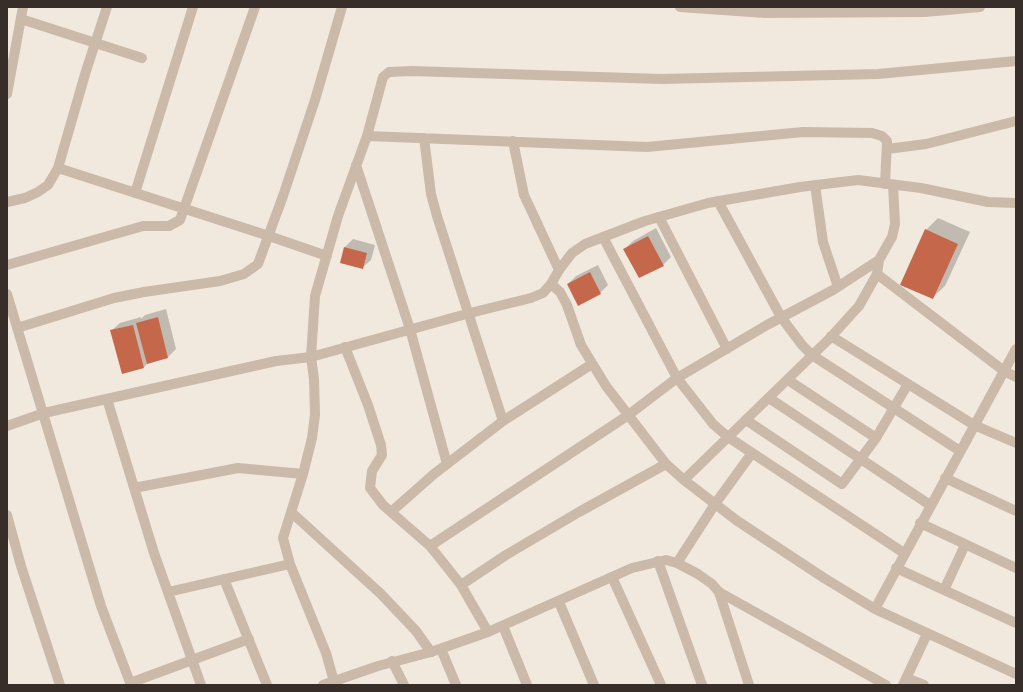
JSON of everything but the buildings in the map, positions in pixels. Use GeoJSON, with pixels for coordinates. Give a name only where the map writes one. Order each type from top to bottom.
{"type":"FeatureCollection","features":[{"type":"Feature","properties":{"kind":"street"},"geometry":{"type":"LineString","coordinates":[[7,94],[12,44],[21,19],[23,7]]}},
{"type":"Feature","properties":{"kind":"street"},"geometry":{"type":"LineString","coordinates":[[7,202],[25,198],[38,192],[48,185],[58,168],[107,7]]}},
{"type":"Feature","properties":{"kind":"street"},"geometry":{"type":"LineString","coordinates":[[135,193],[193,7]]}},
{"type":"Feature","properties":{"kind":"street"},"geometry":{"type":"LineString","coordinates":[[7,265],[143,226],[169,226],[180,220],[255,7]]}},
{"type":"Feature","properties":{"kind":"street"},"geometry":{"type":"LineString","coordinates":[[17,328],[114,298],[220,281],[244,274],[258,264],[315,100],[342,7]]}},
{"type":"Feature","properties":{"kind":"street"},"geometry":{"type":"LineString","coordinates":[[680,7],[765,13],[802,13],[925,12],[980,7]]}},
{"type":"Feature","properties":{"kind":"street"},"geometry":{"type":"LineString","coordinates":[[21,19],[142,58]]}},
{"type":"Feature","properties":{"kind":"street"},"geometry":{"type":"LineString","coordinates":[[335,683],[323,646],[290,564],[283,538],[303,474],[312,438],[315,415],[314,379],[311,357],[315,296],[356,165],[367,136],[383,77],[393,72],[661,79],[878,74],[1016,62]]}},
{"type":"Feature","properties":{"kind":"street"},"geometry":{"type":"LineString","coordinates":[[887,149],[926,144],[1016,121]]}},
{"type":"Feature","properties":{"kind":"street"},"geometry":{"type":"LineString","coordinates":[[367,136],[647,147],[803,132],[872,133],[882,136],[887,141],[889,184],[895,224],[892,237],[879,260],[877,274],[859,306],[832,336],[788,380],[684,480]]}},
{"type":"Feature","properties":{"kind":"street"},"geometry":{"type":"LineString","coordinates":[[424,138],[431,194],[503,421]]}},
{"type":"Feature","properties":{"kind":"street"},"geometry":{"type":"LineString","coordinates":[[513,141],[524,195],[559,270]]}},
{"type":"Feature","properties":{"kind":"street"},"geometry":{"type":"LineString","coordinates":[[356,165],[410,329],[447,464]]}},
{"type":"Feature","properties":{"kind":"street"},"geometry":{"type":"LineString","coordinates":[[58,168],[327,256]]}},
{"type":"Feature","properties":{"kind":"street"},"geometry":{"type":"LineString","coordinates":[[7,426],[44,413],[276,361],[311,357],[345,346],[531,298],[543,293],[572,253],[585,244],[659,217],[718,201],[814,185],[858,180],[889,184],[988,202],[1016,203]]}},
{"type":"Feature","properties":{"kind":"street"},"geometry":{"type":"LineString","coordinates":[[814,185],[823,242],[838,287]]}},
{"type":"Feature","properties":{"kind":"street"},"geometry":{"type":"LineString","coordinates":[[718,201],[781,318],[802,345],[812,355],[960,451]]}},
{"type":"Feature","properties":{"kind":"street"},"geometry":{"type":"LineString","coordinates":[[659,217],[727,349]]}},
{"type":"Feature","properties":{"kind":"street"},"geometry":{"type":"LineString","coordinates":[[603,237],[677,378],[706,416],[728,437],[904,553]]}},
{"type":"Feature","properties":{"kind":"street"},"geometry":{"type":"LineString","coordinates":[[430,546],[627,416],[677,378],[838,287],[879,260]]}},
{"type":"Feature","properties":{"kind":"street"},"geometry":{"type":"LineString","coordinates":[[877,274],[1004,371],[1016,377]]}},
{"type":"Feature","properties":{"kind":"street"},"geometry":{"type":"LineString","coordinates":[[551,284],[560,292],[567,305],[581,345],[627,416],[666,464],[684,480],[715,504],[824,578],[874,608],[927,634],[1016,674]]}},
{"type":"Feature","properties":{"kind":"street"},"geometry":{"type":"LineString","coordinates":[[7,294],[44,413],[72,516],[101,606],[131,684],[249,639]]}},
{"type":"Feature","properties":{"kind":"street"},"geometry":{"type":"LineString","coordinates":[[832,336],[974,425],[1016,443]]}},
{"type":"Feature","properties":{"kind":"street"},"geometry":{"type":"LineString","coordinates":[[345,346],[368,405],[381,445],[382,455],[372,471],[370,488],[375,497],[430,546],[461,586],[488,632]]}},
{"type":"Feature","properties":{"kind":"street"},"geometry":{"type":"LineString","coordinates":[[874,608],[1016,349]]}},
{"type":"Feature","properties":{"kind":"street"},"geometry":{"type":"LineString","coordinates":[[391,512],[447,464],[503,421],[592,364]]}},
{"type":"Feature","properties":{"kind":"street"},"geometry":{"type":"LineString","coordinates":[[788,380],[876,438]]}},
{"type":"Feature","properties":{"kind":"street"},"geometry":{"type":"LineString","coordinates":[[746,420],[842,484],[876,438],[908,384]]}},
{"type":"Feature","properties":{"kind":"street"},"geometry":{"type":"LineString","coordinates":[[769,398],[930,505]]}},
{"type":"Feature","properties":{"kind":"street"},"geometry":{"type":"LineString","coordinates":[[107,399],[168,592],[201,685]]}},
{"type":"Feature","properties":{"kind":"street"},"geometry":{"type":"LineString","coordinates":[[677,563],[715,504],[752,453]]}},
{"type":"Feature","properties":{"kind":"street"},"geometry":{"type":"LineString","coordinates":[[461,586],[506,556],[579,512],[666,464]]}},
{"type":"Feature","properties":{"kind":"street"},"geometry":{"type":"LineString","coordinates":[[134,488],[238,468],[303,474]]}},
{"type":"Feature","properties":{"kind":"street"},"geometry":{"type":"LineString","coordinates":[[945,478],[1016,511]]}},
{"type":"Feature","properties":{"kind":"street"},"geometry":{"type":"LineString","coordinates":[[291,512],[381,594],[436,650],[456,685]]}},
{"type":"Feature","properties":{"kind":"street"},"geometry":{"type":"LineString","coordinates":[[7,515],[21,566],[60,685]]}},
{"type":"Feature","properties":{"kind":"street"},"geometry":{"type":"LineString","coordinates":[[920,523],[1016,568]]}},
{"type":"Feature","properties":{"kind":"street"},"geometry":{"type":"LineString","coordinates":[[944,590],[965,545]]}},
{"type":"Feature","properties":{"kind":"street"},"geometry":{"type":"LineString","coordinates":[[323,685],[335,683],[392,662],[436,650],[488,632],[559,602],[632,568],[666,560],[677,563],[712,584],[719,592],[795,636],[886,685]]}},
{"type":"Feature","properties":{"kind":"street"},"geometry":{"type":"LineString","coordinates":[[658,561],[702,685]]}},
{"type":"Feature","properties":{"kind":"street"},"geometry":{"type":"LineString","coordinates":[[168,592],[290,564]]}},
{"type":"Feature","properties":{"kind":"street"},"geometry":{"type":"LineString","coordinates":[[896,568],[1016,623]]}},
{"type":"Feature","properties":{"kind":"street"},"geometry":{"type":"LineString","coordinates":[[612,577],[661,685]]}},
{"type":"Feature","properties":{"kind":"street"},"geometry":{"type":"LineString","coordinates":[[224,579],[267,685]]}},
{"type":"Feature","properties":{"kind":"street"},"geometry":{"type":"LineString","coordinates":[[719,592],[749,685]]}},
{"type":"Feature","properties":{"kind":"street"},"geometry":{"type":"LineString","coordinates":[[559,602],[594,685]]}},
{"type":"Feature","properties":{"kind":"street"},"geometry":{"type":"LineString","coordinates":[[502,626],[527,685]]}},
{"type":"Feature","properties":{"kind":"street"},"geometry":{"type":"LineString","coordinates":[[924,685],[905,681],[927,634]]}},
{"type":"Feature","properties":{"kind":"street"},"geometry":{"type":"LineString","coordinates":[[392,662],[404,685]]}}]}
